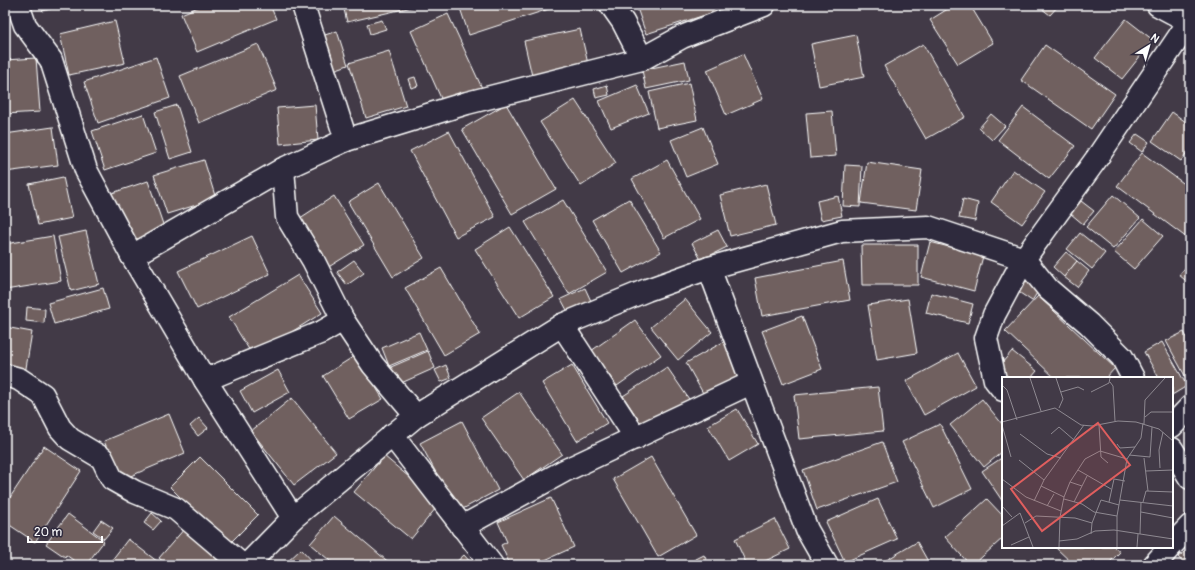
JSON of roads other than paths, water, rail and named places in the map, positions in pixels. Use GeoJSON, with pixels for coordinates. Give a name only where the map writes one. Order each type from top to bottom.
{"type":"FeatureCollection","features":[{"type":"Feature","properties":{"kind":"street"},"geometry":{"type":"LineString","coordinates":[[18,5],[25,25],[51,60],[86,170],[132,256],[205,380],[293,518]]}},
{"type":"Feature","properties":{"kind":"street"},"geometry":{"type":"LineString","coordinates":[[302,5],[346,140]]}},
{"type":"Feature","properties":{"kind":"street"},"geometry":{"type":"LineString","coordinates":[[611,5],[623,22],[642,58]]}},
{"type":"Feature","properties":{"kind":"street"},"geometry":{"type":"LineString","coordinates":[[132,256],[283,169],[346,140],[467,103],[642,58],[682,37],[764,5]]}},
{"type":"Feature","properties":{"kind":"street"},"geometry":{"type":"LineString","coordinates":[[1002,389],[995,380],[986,338],[994,315],[1024,259],[1097,158],[1190,22],[1158,5]]}},
{"type":"Feature","properties":{"kind":"street"},"geometry":{"type":"LineString","coordinates":[[283,169],[287,217],[313,260],[343,320],[373,365],[416,416]]}},
{"type":"Feature","properties":{"kind":"street"},"geometry":{"type":"LineString","coordinates":[[247,565],[293,518],[416,416],[562,325],[647,290],[708,268],[842,231],[928,227],[1024,259],[1048,289],[1089,324],[1122,357],[1132,377]]}},
{"type":"Feature","properties":{"kind":"street"},"geometry":{"type":"LineString","coordinates":[[708,268],[807,530],[827,565]]}},
{"type":"Feature","properties":{"kind":"street"},"geometry":{"type":"LineString","coordinates":[[205,380],[322,332],[343,320]]}},
{"type":"Feature","properties":{"kind":"street"},"geometry":{"type":"LineString","coordinates":[[562,325],[636,438]]}},
{"type":"Feature","properties":{"kind":"street"},"geometry":{"type":"LineString","coordinates":[[5,375],[19,379],[43,395],[60,428],[70,439],[102,458],[112,479],[135,492],[176,509],[242,565]]}},
{"type":"Feature","properties":{"kind":"street"},"geometry":{"type":"LineString","coordinates":[[462,527],[564,471],[752,383]]}},
{"type":"Feature","properties":{"kind":"street"},"geometry":{"type":"LineString","coordinates":[[1173,425],[1190,408]]}},
{"type":"Feature","properties":{"kind":"street"},"geometry":{"type":"LineString","coordinates":[[392,435],[492,565]]}},
{"type":"Feature","properties":{"kind":"street"},"geometry":{"type":"LineString","coordinates":[[1173,451],[1190,478]]}},
{"type":"Feature","properties":{"kind":"street"},"geometry":{"type":"LineString","coordinates":[[1173,544],[1190,526]]}},
{"type":"Feature","properties":{"kind":"street"},"geometry":{"type":"LineString","coordinates":[[1154,565],[1169,548]]}}]}
